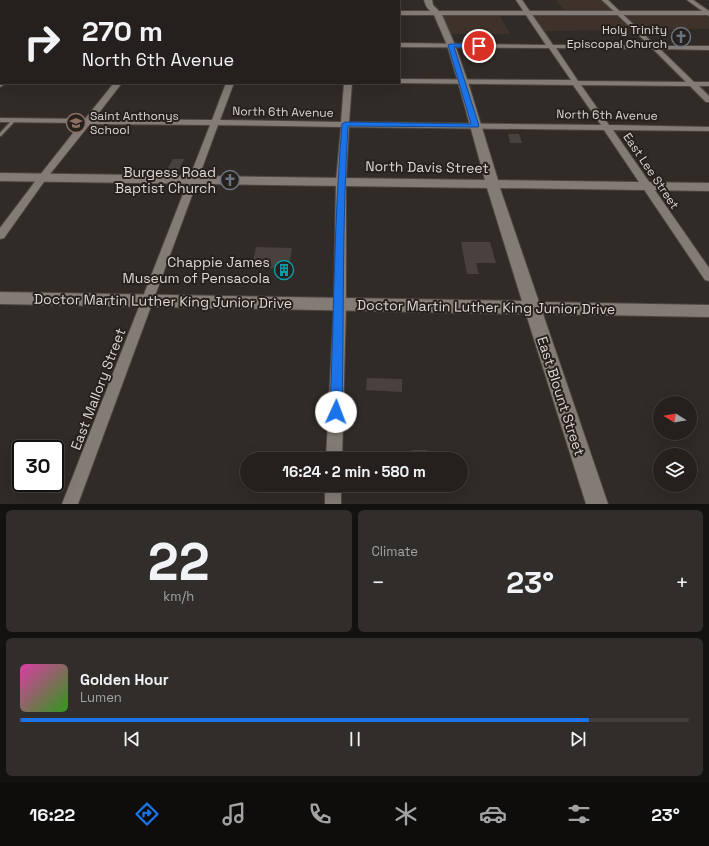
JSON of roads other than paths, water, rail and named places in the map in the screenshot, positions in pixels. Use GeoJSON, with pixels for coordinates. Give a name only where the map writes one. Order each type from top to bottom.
{"type":"FeatureCollection","features":[{"type":"Feature","properties":{"kind":"main road","name":"East Blount Street"},"geometry":{"type":"LineString","coordinates":[[428,0],[430,6],[437,13],[444,32],[451,45],[492,183],[597,504]]}},
{"type":"Feature","properties":{"kind":"main road","name":"East Blount Street"},"geometry":{"type":"LineString","coordinates":[[437,0],[439,6],[437,13]]}},
{"type":"Feature","properties":{"kind":"main road"},"geometry":{"type":"LineString","coordinates":[[400,14],[709,13]]}},
{"type":"Feature","properties":{"kind":"main road","name":"North Davis Street"},"geometry":{"type":"LineString","coordinates":[[0,176],[709,186]]}},
{"type":"Feature","properties":{"kind":"main road","name":"Doctor Martin Luther King Junior Drive"},"geometry":{"type":"LineString","coordinates":[[0,298],[709,310]]}},
{"type":"Feature","properties":{"kind":"street","name":"East Lee Street"},"geometry":{"type":"LineString","coordinates":[[519,0],[709,277]]}},
{"type":"Feature","properties":{"kind":"street"},"geometry":{"type":"LineString","coordinates":[[604,0],[709,100]]}},
{"type":"Feature","properties":{"kind":"street"},"geometry":{"type":"LineString","coordinates":[[690,0],[709,13]]}},
{"type":"Feature","properties":{"kind":"street"},"geometry":{"type":"LineString","coordinates":[[400,45],[709,48]]}},
{"type":"Feature","properties":{"kind":"street"},"geometry":{"type":"LineString","coordinates":[[400,81],[709,84]]}},
{"type":"Feature","properties":{"kind":"street"},"geometry":{"type":"LineString","coordinates":[[0,236],[43,177],[117,84]]}},
{"type":"Feature","properties":{"kind":"street","name":"East Mallory Street"},"geometry":{"type":"LineString","coordinates":[[70,504],[230,84]]}},
{"type":"Feature","properties":{"kind":"street"},"geometry":{"type":"LineString","coordinates":[[334,452],[340,304],[341,181],[348,84]]}},
{"type":"Feature","properties":{"kind":"street","name":"North 6th Avenue"},"geometry":{"type":"LineString","coordinates":[[0,120],[709,129]]}},
{"type":"Feature","properties":{"kind":"street"},"geometry":{"type":"LineString","coordinates":[[333,492],[333,504]]}},
{"type":"Feature","properties":{"kind":"lane"},"geometry":{"type":"LineString","coordinates":[[0,135],[14,120]]}},
{"type":"Feature","properties":{"kind":"place","name":"Holy Trinity Episcopal Church"},"geometry":{"type":"Point","coordinates":[681,37]}},
{"type":"Feature","properties":{"kind":"place","name":"Saint Anthonys School"},"geometry":{"type":"Point","coordinates":[76,123]}},
{"type":"Feature","properties":{"kind":"place","name":"Burgess Road Baptist Church"},"geometry":{"type":"Point","coordinates":[230,180]}},
{"type":"Feature","properties":{"kind":"place","name":"Chappie James Museum of Pensacola"},"geometry":{"type":"Point","coordinates":[284,270]}}]}
